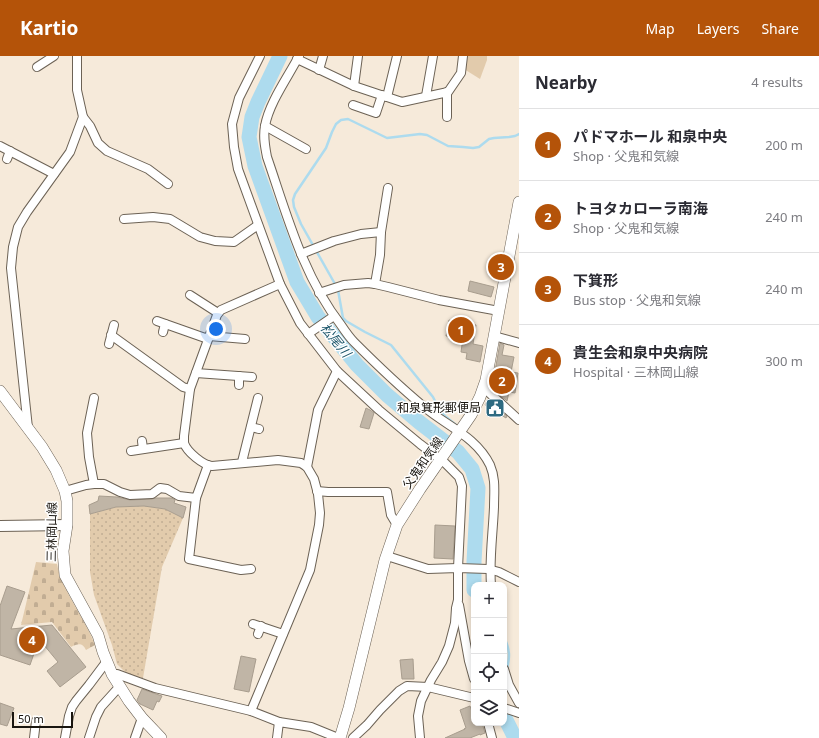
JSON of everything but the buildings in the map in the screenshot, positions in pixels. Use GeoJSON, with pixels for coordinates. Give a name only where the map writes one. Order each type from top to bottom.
{"type":"FeatureCollection","features":[{"type":"Feature","properties":{"kind":"main road","name":"父鬼和気線"},"geometry":{"type":"LineString","coordinates":[[339,738],[349,708],[387,556],[397,525],[441,458],[459,434],[471,415],[484,388],[518,214],[519,202]]}},
{"type":"Feature","properties":{"kind":"main road","name":"三林岡山線"},"geometry":{"type":"LineString","coordinates":[[0,391],[42,447],[56,470],[65,491],[67,501],[67,525],[63,551],[65,575],[98,635],[112,674],[142,718],[161,738]]}},
{"type":"Feature","properties":{"kind":"street"},"geometry":{"type":"LineString","coordinates":[[37,67],[54,56]]}},
{"type":"Feature","properties":{"kind":"street"},"geometry":{"type":"LineString","coordinates":[[77,56],[77,90],[83,117],[90,126],[98,143],[108,151],[148,169],[168,184]]}},
{"type":"Feature","properties":{"kind":"street"},"geometry":{"type":"LineString","coordinates":[[260,56],[239,98],[232,124],[234,147],[238,169],[280,284],[300,322],[310,333],[337,371],[379,410],[420,444],[441,458],[459,477],[462,486],[460,568],[455,623],[449,646],[442,662],[431,680],[419,709],[418,716],[420,738]]}},
{"type":"Feature","properties":{"kind":"street"},"geometry":{"type":"LineString","coordinates":[[319,70],[323,56]]}},
{"type":"Feature","properties":{"kind":"street"},"geometry":{"type":"LineString","coordinates":[[354,86],[358,56]]}},
{"type":"Feature","properties":{"kind":"street"},"geometry":{"type":"LineString","coordinates":[[353,105],[376,113],[384,96],[397,56]]}},
{"type":"Feature","properties":{"kind":"street"},"geometry":{"type":"LineString","coordinates":[[426,96],[433,56]]}},
{"type":"Feature","properties":{"kind":"street"},"geometry":{"type":"LineString","coordinates":[[463,56],[461,74],[448,92],[402,102],[354,86],[319,70],[298,58],[270,109],[265,126],[264,141],[267,157],[301,254],[319,293],[333,317],[353,340],[423,407],[479,448],[490,465],[495,480],[490,569],[492,582]]}},
{"type":"Feature","properties":{"kind":"street"},"geometry":{"type":"LineString","coordinates":[[447,92],[447,117]]}},
{"type":"Feature","properties":{"kind":"street"},"geometry":{"type":"LineString","coordinates":[[28,428],[11,268],[13,247],[18,228],[27,212],[70,152],[83,117]]}},
{"type":"Feature","properties":{"kind":"street"},"geometry":{"type":"LineString","coordinates":[[265,126],[306,149]]}},
{"type":"Feature","properties":{"kind":"street"},"geometry":{"type":"LineString","coordinates":[[0,146],[8,155],[54,174]]}},
{"type":"Feature","properties":{"kind":"street"},"geometry":{"type":"LineString","coordinates":[[375,284],[388,188]]}},
{"type":"Feature","properties":{"kind":"street"},"geometry":{"type":"LineString","coordinates":[[124,219],[153,217],[170,218],[200,237],[216,241],[234,242],[258,225]]}},
{"type":"Feature","properties":{"kind":"street"},"geometry":{"type":"LineString","coordinates":[[301,254],[334,241],[361,234],[381,232]]}},
{"type":"Feature","properties":{"kind":"street"},"geometry":{"type":"LineString","coordinates":[[319,293],[344,285],[368,283],[439,300],[499,311]]}},
{"type":"Feature","properties":{"kind":"street"},"geometry":{"type":"LineString","coordinates":[[251,711],[310,570],[319,526],[320,512],[317,491],[314,480],[306,467],[301,463],[278,460],[253,463],[242,462],[212,466],[208,465],[187,449],[184,442],[184,436],[190,389],[218,313],[221,310],[280,284]]}},
{"type":"Feature","properties":{"kind":"street"},"geometry":{"type":"LineString","coordinates":[[190,295],[218,313]]}},
{"type":"Feature","properties":{"kind":"street"},"geometry":{"type":"LineString","coordinates":[[310,333],[333,317]]}},
{"type":"Feature","properties":{"kind":"street"},"geometry":{"type":"LineString","coordinates":[[109,344],[114,325]]}},
{"type":"Feature","properties":{"kind":"street"},"geometry":{"type":"LineString","coordinates":[[162,325],[208,338],[245,339]]}},
{"type":"Feature","properties":{"kind":"street"},"geometry":{"type":"LineString","coordinates":[[112,335],[137,349],[158,364],[183,387],[190,389]]}},
{"type":"Feature","properties":{"kind":"street"},"geometry":{"type":"LineString","coordinates":[[494,336],[519,343]]}},
{"type":"Feature","properties":{"kind":"street"},"geometry":{"type":"LineString","coordinates":[[306,467],[318,410],[337,371]]}},
{"type":"Feature","properties":{"kind":"street"},"geometry":{"type":"LineString","coordinates":[[196,373],[252,377]]}},
{"type":"Feature","properties":{"kind":"street"},"geometry":{"type":"LineString","coordinates":[[239,376],[239,385]]}},
{"type":"Feature","properties":{"kind":"street"},"geometry":{"type":"LineString","coordinates":[[484,388],[519,420]]}},
{"type":"Feature","properties":{"kind":"street"},"geometry":{"type":"LineString","coordinates":[[242,462],[258,398]]}},
{"type":"Feature","properties":{"kind":"street"},"geometry":{"type":"LineString","coordinates":[[91,402],[87,433],[84,442],[89,457],[94,484]]}},
{"type":"Feature","properties":{"kind":"street"},"geometry":{"type":"LineString","coordinates":[[251,427],[259,429]]}},
{"type":"Feature","properties":{"kind":"street"},"geometry":{"type":"LineString","coordinates":[[131,451],[142,445],[184,442]]}},
{"type":"Feature","properties":{"kind":"street"},"geometry":{"type":"LineString","coordinates":[[208,465],[196,498],[189,559],[241,570],[251,569]]}},
{"type":"Feature","properties":{"kind":"street"},"geometry":{"type":"LineString","coordinates":[[65,491],[86,485],[104,484],[130,495],[152,494],[160,488],[167,489],[179,496],[196,498]]}},
{"type":"Feature","properties":{"kind":"street"},"geometry":{"type":"LineString","coordinates":[[317,491],[387,492],[391,515],[397,525]]}},
{"type":"Feature","properties":{"kind":"street"},"geometry":{"type":"LineString","coordinates":[[0,526],[67,525]]}},
{"type":"Feature","properties":{"kind":"street"},"geometry":{"type":"LineString","coordinates":[[387,556],[428,569],[490,569],[519,582]]}},
{"type":"Feature","properties":{"kind":"street"},"geometry":{"type":"LineString","coordinates":[[458,600],[471,668]]}},
{"type":"Feature","properties":{"kind":"street"},"geometry":{"type":"LineString","coordinates":[[257,628],[283,634]]}},
{"type":"Feature","properties":{"kind":"street"},"geometry":{"type":"LineString","coordinates":[[65,738],[68,716],[72,708],[107,661]]}},
{"type":"Feature","properties":{"kind":"street"},"geometry":{"type":"LineString","coordinates":[[112,674],[117,674],[155,688],[251,711],[279,722],[311,727],[339,738]]}},
{"type":"Feature","properties":{"kind":"street"},"geometry":{"type":"LineString","coordinates":[[507,677],[519,703]]}},
{"type":"Feature","properties":{"kind":"street"},"geometry":{"type":"LineString","coordinates":[[89,738],[96,716],[101,707],[120,686]]}},
{"type":"Feature","properties":{"kind":"street"},"geometry":{"type":"LineString","coordinates":[[353,738],[399,691],[407,686],[428,687],[471,697]]}},
{"type":"Feature","properties":{"kind":"street"},"geometry":{"type":"LineString","coordinates":[[507,709],[519,713]]}},
{"type":"Feature","properties":{"kind":"street"},"geometry":{"type":"LineString","coordinates":[[135,738],[142,718]]}},
{"type":"Feature","properties":{"kind":"street"},"geometry":{"type":"LineString","coordinates":[[34,738],[36,721]]}},
{"type":"Feature","properties":{"kind":"street"},"geometry":{"type":"LineString","coordinates":[[277,738],[279,722]]}},
{"type":"Feature","properties":{"kind":"street"},"geometry":{"type":"LineString","coordinates":[[489,726],[492,738]]}},
{"type":"Feature","properties":{"kind":"green space"},"geometry":{"type":"Polygon","coordinates":[[[466,56],[487,56],[480,79],[464,69],[466,56]]]}},
{"type":"Feature","properties":{"kind":"green space"},"geometry":{"type":"Polygon","coordinates":[[[144,506],[165,509],[183,518],[162,567],[143,678],[128,675],[117,664],[112,645],[94,595],[90,572],[90,514],[116,507],[144,506]]]}},
{"type":"Feature","properties":{"kind":"green space"},"geometry":{"type":"Polygon","coordinates":[[[36,562],[57,564],[65,587],[95,645],[86,650],[80,644],[71,647],[52,622],[21,625],[36,562]]]}},
{"type":"Feature","properties":{"kind":"waterway","name":"松尾川"},"geometry":{"type":"LineString","coordinates":[[280,56],[252,117],[249,137],[255,166],[297,282],[318,317],[357,365],[387,395],[458,452],[472,469],[478,488],[474,582]]}},
{"type":"Feature","properties":{"kind":"waterway"},"geometry":{"type":"LineString","coordinates":[[335,284],[301,224],[294,207],[293,200],[295,194],[326,148],[336,124],[341,120],[348,119],[387,138],[420,134],[427,135],[448,146],[473,148],[479,147],[489,139],[509,137],[519,134]]}},
{"type":"Feature","properties":{"kind":"waterway"},"geometry":{"type":"LineString","coordinates":[[338,290],[343,318],[365,332],[391,345],[433,397],[439,409],[456,425]]}},
{"type":"Feature","properties":{"kind":"waterway"},"geometry":{"type":"LineString","coordinates":[[507,646],[509,653],[507,669]]}},
{"type":"Feature","properties":{"kind":"waterway","name":"松尾川"},"geometry":{"type":"LineString","coordinates":[[507,722],[515,738]]}},
{"type":"Feature","properties":{"kind":"place","name":"下箕形"},"geometry":{"type":"Point","coordinates":[501,267]}},
{"type":"Feature","properties":{"kind":"place","name":"パドマホール 和泉中央"},"geometry":{"type":"Point","coordinates":[461,330]}},
{"type":"Feature","properties":{"kind":"place","name":"トヨタカローラ南海"},"geometry":{"type":"Point","coordinates":[502,381]}},
{"type":"Feature","properties":{"kind":"place","name":"和泉箕形郵便局"},"geometry":{"type":"Point","coordinates":[495,408]}},
{"type":"Feature","properties":{"kind":"place","name":"貴生会和泉中央病院"},"geometry":{"type":"Point","coordinates":[32,640]}}]}
